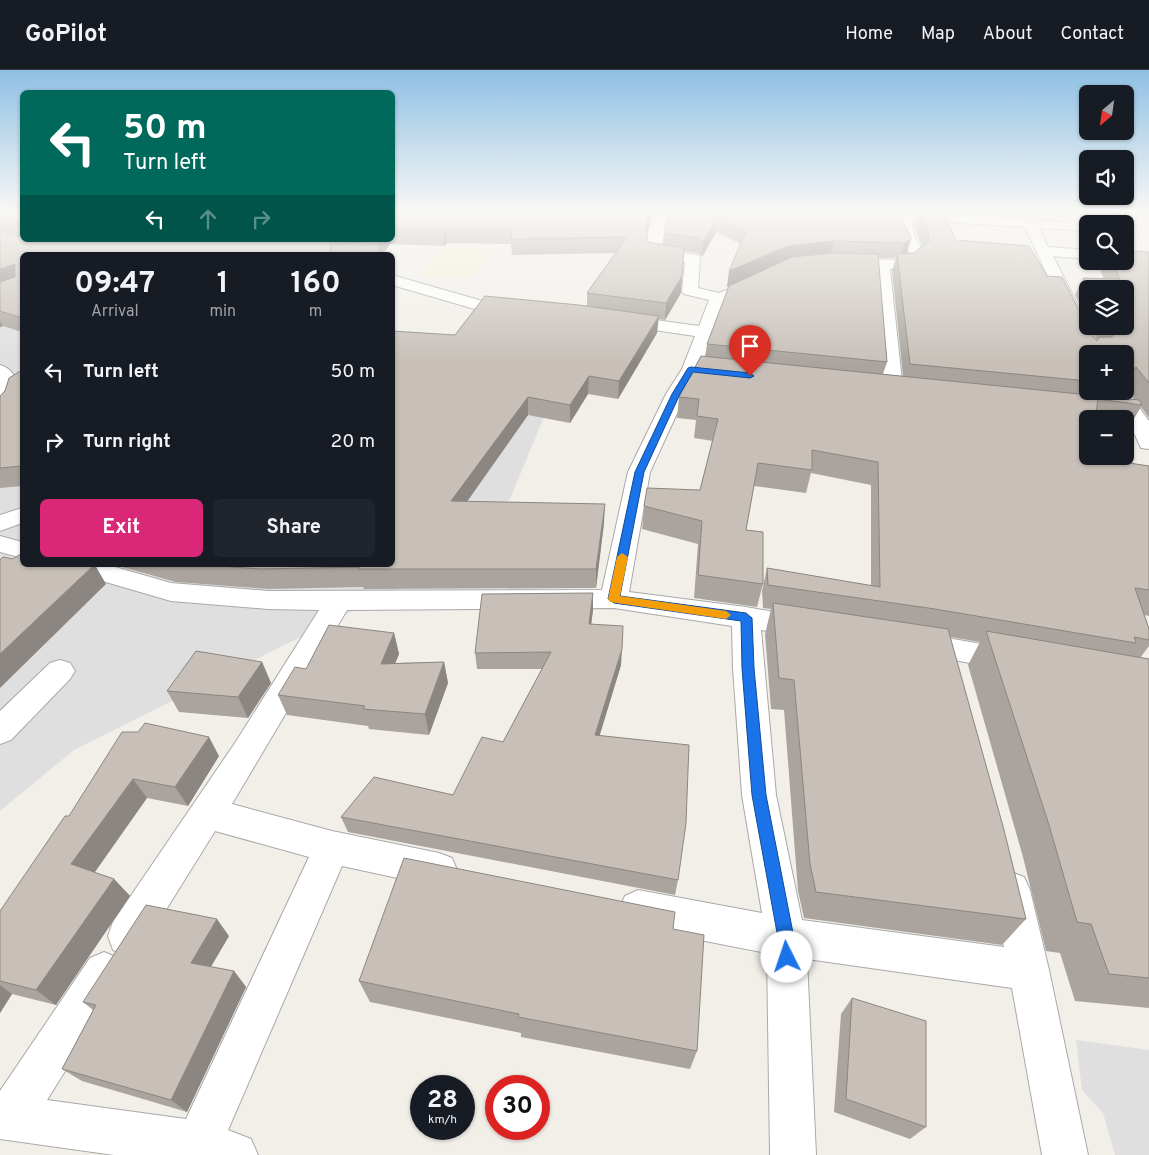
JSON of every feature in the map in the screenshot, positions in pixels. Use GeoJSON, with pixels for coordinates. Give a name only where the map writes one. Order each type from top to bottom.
{"type":"FeatureCollection","features":[{"type":"Feature","properties":{"kind":"street"},"geometry":{"type":"LineString","coordinates":[[692,264],[690,290],[718,299]]}},
{"type":"Feature","properties":{"kind":"street"},"geometry":{"type":"LineString","coordinates":[[821,264],[905,264]]}},
{"type":"Feature","properties":{"kind":"street"},"geometry":{"type":"LineString","coordinates":[[1050,264],[1089,345]]}},
{"type":"Feature","properties":{"kind":"street"},"geometry":{"type":"LineString","coordinates":[[882,265],[894,390]]}},
{"type":"Feature","properties":{"kind":"street"},"geometry":{"type":"LineString","coordinates":[[614,599],[639,472],[676,394],[691,369],[718,299],[777,272]]}},
{"type":"Feature","properties":{"kind":"street"},"geometry":{"type":"LineString","coordinates":[[395,281],[478,305],[533,311]]}},
{"type":"Feature","properties":{"kind":"street"},"geometry":{"type":"LineString","coordinates":[[607,319],[705,332]]}},
{"type":"Feature","properties":{"kind":"street"},"geometry":{"type":"LineString","coordinates":[[691,369],[711,371]]}},
{"type":"Feature","properties":{"kind":"street"},"geometry":{"type":"LineString","coordinates":[[0,371],[8,381],[7,403],[0,412]]}},
{"type":"Feature","properties":{"kind":"street"},"geometry":{"type":"LineString","coordinates":[[1124,400],[1136,415],[1149,443]]}},
{"type":"Feature","properties":{"kind":"street"},"geometry":{"type":"LineString","coordinates":[[0,523],[20,516]]}},
{"type":"Feature","properties":{"kind":"street"},"geometry":{"type":"LineString","coordinates":[[0,544],[20,549]]}},
{"type":"Feature","properties":{"kind":"street"},"geometry":{"type":"LineString","coordinates":[[84,567],[171,592],[268,600],[339,602],[614,599],[828,630]]}},
{"type":"Feature","properties":{"kind":"street"},"geometry":{"type":"LineString","coordinates":[[332,847],[216,1150],[5,1117],[207,813],[339,602]]}},
{"type":"Feature","properties":{"kind":"street"},"geometry":{"type":"LineString","coordinates":[[746,618],[748,668],[759,795],[786,938],[793,1155]]}},
{"type":"Feature","properties":{"kind":"street"},"geometry":{"type":"LineString","coordinates":[[895,641],[951,664],[1032,664]]}},
{"type":"Feature","properties":{"kind":"street"},"geometry":{"type":"LineString","coordinates":[[0,731],[60,671]]}},
{"type":"Feature","properties":{"kind":"street"},"geometry":{"type":"LineString","coordinates":[[207,813],[332,847],[469,876]]}},
{"type":"Feature","properties":{"kind":"street"},"geometry":{"type":"LineString","coordinates":[[1003,857],[1029,970],[1065,1155]]}},
{"type":"Feature","properties":{"kind":"street"},"geometry":{"type":"LineString","coordinates":[[602,902],[786,938],[1029,970]]}},
{"type":"Feature","properties":{"kind":"shaded area"},"geometry":{"type":"Polygon","coordinates":[[[0,264],[20,264],[20,567],[395,567],[395,371],[549,405],[510,499],[441,567],[74,750],[0,811],[0,264]]]}},
{"type":"Feature","properties":{"kind":"shaded area"},"geometry":{"type":"Polygon","coordinates":[[[1076,1040],[1149,1050],[1149,1155],[1115,1155],[1103,1113],[1082,1090],[1076,1040]]]}},
{"type":"Feature","properties":{"kind":"green space"},"geometry":{"type":"Polygon","coordinates":[[[431,264],[484,264],[473,278],[421,276],[431,264]]]}},
{"type":"Feature","properties":{"kind":"building"},"geometry":{"type":"Polygon","coordinates":[[[0,264],[20,264],[20,317],[0,311],[0,282],[15,277],[15,264],[0,269],[0,264]]]}},
{"type":"Feature","properties":{"kind":"building"},"geometry":{"type":"Polygon","coordinates":[[[608,264],[683,264],[682,276],[666,303],[587,293],[608,264]]]}},
{"type":"Feature","properties":{"kind":"building"},"geometry":{"type":"Polygon","coordinates":[[[732,264],[746,264],[729,271],[732,264]]]}},
{"type":"Feature","properties":{"kind":"building"},"geometry":{"type":"Polygon","coordinates":[[[778,264],[879,264],[887,362],[707,344],[729,286],[778,264]]]}},
{"type":"Feature","properties":{"kind":"building"},"geometry":{"type":"Polygon","coordinates":[[[898,264],[1040,264],[1047,276],[1062,277],[1079,310],[1079,335],[1091,335],[1097,341],[1099,337],[1134,335],[1134,280],[1084,280],[1083,278],[1120,279],[1116,270],[1134,270],[1134,264],[1149,264],[1149,383],[1136,367],[1134,370],[1134,345],[1079,345],[1079,380],[910,364],[898,264]]]}},
{"type":"Feature","properties":{"kind":"building"},"geometry":{"type":"Polygon","coordinates":[[[485,296],[579,305],[659,316],[619,381],[589,376],[570,405],[528,397],[451,501],[605,504],[596,569],[359,569],[360,567],[395,567],[395,331],[455,335],[485,296]]]}},
{"type":"Feature","properties":{"kind":"building"},"geometry":{"type":"Polygon","coordinates":[[[701,356],[1079,394],[1079,400],[1098,400],[1096,410],[1079,410],[1079,465],[1134,464],[1149,466],[1149,590],[1135,588],[1149,629],[1149,640],[1134,637],[1136,643],[935,609],[768,585],[767,568],[880,587],[878,462],[812,450],[812,470],[758,463],[746,530],[763,532],[763,584],[698,575],[702,521],[644,506],[647,488],[700,490],[718,419],[697,416],[699,399],[679,397],[701,356]]]}},
{"type":"Feature","properties":{"kind":"building"},"geometry":{"type":"Polygon","coordinates":[[[20,371],[20,466],[0,468],[0,396],[5,391],[9,378],[20,371]]]}},
{"type":"Feature","properties":{"kind":"building"},"geometry":{"type":"Polygon","coordinates":[[[1105,400],[1139,400],[1142,405],[1105,400]]]}},
{"type":"Feature","properties":{"kind":"building"},"geometry":{"type":"Polygon","coordinates":[[[20,554],[20,567],[92,567],[0,654],[0,560],[3,557],[13,559],[20,554]]]}},
{"type":"Feature","properties":{"kind":"building"},"geometry":{"type":"Polygon","coordinates":[[[233,567],[360,567],[261,569],[233,567]]]}},
{"type":"Feature","properties":{"kind":"building"},"geometry":{"type":"Polygon","coordinates":[[[593,593],[589,624],[623,626],[622,649],[595,735],[689,745],[686,823],[678,880],[341,817],[374,777],[453,795],[482,737],[503,742],[551,652],[475,653],[482,594],[593,593]]]}},
{"type":"Feature","properties":{"kind":"building"},"geometry":{"type":"Polygon","coordinates":[[[773,603],[948,629],[1004,830],[1026,919],[816,892],[810,864],[794,680],[779,678],[773,603]]]}},
{"type":"Feature","properties":{"kind":"building"},"geometry":{"type":"Polygon","coordinates":[[[329,625],[394,633],[381,664],[444,662],[425,714],[363,709],[365,706],[278,695],[295,667],[306,669],[329,625]]]}},
{"type":"Feature","properties":{"kind":"building"},"geometry":{"type":"Polygon","coordinates":[[[986,631],[1149,659],[1149,978],[1109,974],[1091,924],[1077,922],[1049,825],[986,631]]]}},
{"type":"Feature","properties":{"kind":"building"},"geometry":{"type":"Polygon","coordinates":[[[196,651],[262,662],[238,697],[167,691],[196,651]]]}},
{"type":"Feature","properties":{"kind":"building"},"geometry":{"type":"Polygon","coordinates":[[[145,723],[209,737],[175,787],[133,779],[71,864],[114,879],[36,990],[0,981],[0,911],[65,816],[69,816],[122,732],[138,732],[145,723]]]}},
{"type":"Feature","properties":{"kind":"building"},"geometry":{"type":"Polygon","coordinates":[[[404,858],[675,912],[673,929],[704,935],[697,1051],[518,1017],[519,1014],[359,981],[404,858]]]}},
{"type":"Feature","properties":{"kind":"building"},"geometry":{"type":"Polygon","coordinates":[[[146,905],[217,919],[191,963],[234,971],[171,1100],[62,1069],[96,1005],[83,1002],[146,905]]]}},
{"type":"Feature","properties":{"kind":"building"},"geometry":{"type":"Polygon","coordinates":[[[852,998],[926,1021],[926,1127],[846,1099],[852,998]]]}},
{"type":"Feature","properties":{"kind":"slow traffic"},"geometry":{"type":"LineString","coordinates":[[622,557],[614,599],[726,615]]}},
{"type":"Feature","properties":{"kind":"route"},"geometry":{"type":"LineString","coordinates":[[750,376],[691,369],[676,394],[639,472],[614,599],[746,618],[748,668],[759,795],[786,938],[787,957]]}}]}
